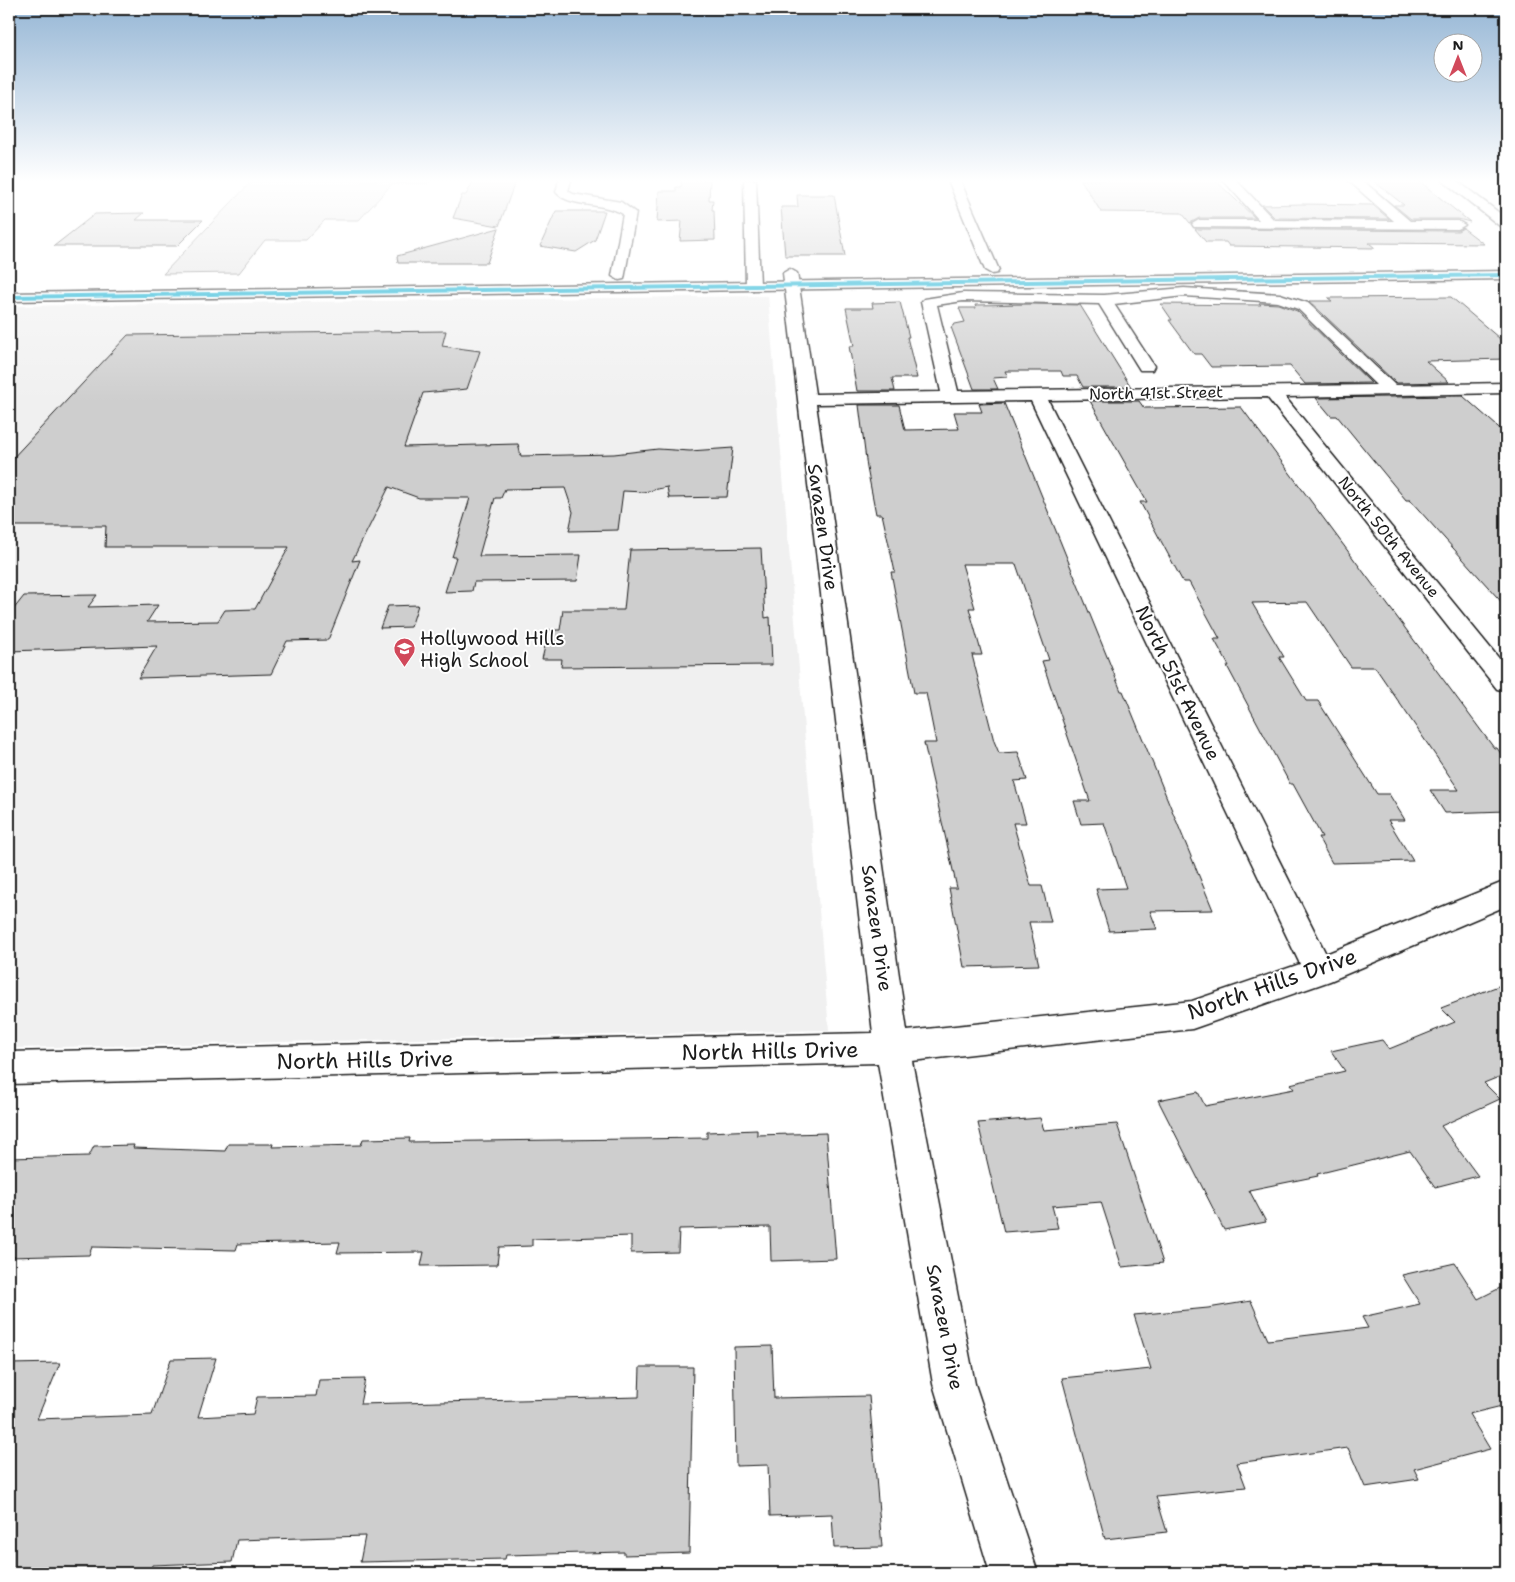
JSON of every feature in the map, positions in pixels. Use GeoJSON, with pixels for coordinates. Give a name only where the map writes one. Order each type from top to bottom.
{"type":"FeatureCollection","features":[{"type":"Feature","properties":{"kind":"street"},"geometry":{"type":"LineString","coordinates":[[619,276],[623,254]]}},
{"type":"Feature","properties":{"kind":"street"},"geometry":{"type":"LineString","coordinates":[[751,254],[752,280]]}},
{"type":"Feature","properties":{"kind":"street"},"geometry":{"type":"LineString","coordinates":[[985,254],[992,270]]}},
{"type":"Feature","properties":{"kind":"street"},"geometry":{"type":"LineString","coordinates":[[790,280],[992,270],[1506,262]]}},
{"type":"Feature","properties":{"kind":"street"},"geometry":{"type":"LineString","coordinates":[[9,297],[752,280],[1506,275]]}},
{"type":"Feature","properties":{"kind":"street"},"geometry":{"type":"LineString","coordinates":[[13,283],[619,276],[752,280]]}},
{"type":"Feature","properties":{"kind":"street","name":"Sarazen Drive"},"geometry":{"type":"LineString","coordinates":[[790,280],[892,1048],[954,1384],[1014,1573]]}},
{"type":"Feature","properties":{"kind":"street"},"geometry":{"type":"LineString","coordinates":[[950,395],[930,302],[963,297],[1104,300],[1184,292],[1280,298],[1303,306],[1390,389]]}},
{"type":"Feature","properties":{"kind":"street"},"geometry":{"type":"LineString","coordinates":[[1104,300],[1146,366]]}},
{"type":"Feature","properties":{"kind":"street","name":"North 41st Street"},"geometry":{"type":"LineString","coordinates":[[807,399],[950,395],[1390,389],[1504,390]]}},
{"type":"Feature","properties":{"kind":"street","name":"North 50th Avenue"},"geometry":{"type":"LineString","coordinates":[[1271,391],[1506,682]]}},
{"type":"Feature","properties":{"kind":"street","name":"North 51st Avenue"},"geometry":{"type":"LineString","coordinates":[[1037,395],[1319,971]]}},
{"type":"Feature","properties":{"kind":"street","name":"North Hills Drive"},"geometry":{"type":"LineString","coordinates":[[9,1068],[892,1048],[1192,1015],[1319,971],[1506,893]]}},
{"type":"Feature","properties":{"kind":"shaded area"},"geometry":{"type":"Polygon","coordinates":[[[182,254],[254,254],[239,273],[163,274],[182,254]]]}},
{"type":"Feature","properties":{"kind":"shaded area","name":"Hollywood Hills High School"},"geometry":{"type":"Polygon","coordinates":[[[768,296],[829,1030],[9,1048],[9,306],[768,296]]]}},
{"type":"Feature","properties":{"kind":"building"},"geometry":{"type":"Polygon","coordinates":[[[405,254],[490,254],[487,263],[398,263],[397,256],[405,254]]]}},
{"type":"Feature","properties":{"kind":"building"},"geometry":{"type":"Polygon","coordinates":[[[785,254],[845,254],[845,256],[785,256],[785,254]]]}},
{"type":"Feature","properties":{"kind":"building"},"geometry":{"type":"Polygon","coordinates":[[[1451,297],[1506,344],[1506,359],[1426,361],[1449,382],[1396,383],[1309,301],[1332,301],[1328,298],[1451,297]]]}},
{"type":"Feature","properties":{"kind":"building"},"geometry":{"type":"Polygon","coordinates":[[[900,302],[917,378],[892,378],[895,391],[857,391],[849,346],[854,346],[846,308],[873,308],[872,303],[900,302]]]}},
{"type":"Feature","properties":{"kind":"building"},"geometry":{"type":"Polygon","coordinates":[[[1259,303],[1278,304],[1297,311],[1371,383],[1305,384],[1290,366],[1211,367],[1201,354],[1194,354],[1169,320],[1172,320],[1161,304],[1261,305],[1259,303]]]}},
{"type":"Feature","properties":{"kind":"building"},"geometry":{"type":"Polygon","coordinates":[[[975,305],[1080,305],[1131,387],[1083,387],[1077,376],[1063,376],[1061,371],[1005,371],[1008,377],[993,378],[998,389],[974,389],[951,327],[965,322],[959,308],[976,308],[975,305]]]}},
{"type":"Feature","properties":{"kind":"building"},"geometry":{"type":"Polygon","coordinates":[[[446,331],[442,346],[480,351],[467,389],[423,393],[404,447],[518,444],[521,456],[614,454],[658,449],[690,451],[733,448],[727,497],[669,498],[667,487],[644,492],[623,491],[618,530],[569,531],[573,512],[565,488],[505,489],[501,498],[495,498],[479,556],[581,555],[577,581],[474,582],[472,591],[445,592],[456,557],[452,557],[470,498],[419,498],[389,487],[352,561],[360,560],[328,640],[287,641],[271,674],[138,678],[157,646],[9,651],[9,615],[24,596],[97,595],[88,607],[158,605],[147,622],[218,621],[225,610],[255,609],[289,547],[105,547],[106,526],[9,526],[9,462],[128,335],[446,331]]]}},
{"type":"Feature","properties":{"kind":"building"},"geometry":{"type":"Polygon","coordinates":[[[1463,396],[1506,434],[1506,607],[1410,500],[1406,500],[1337,416],[1331,416],[1316,398],[1463,396]]]}},
{"type":"Feature","properties":{"kind":"building"},"geometry":{"type":"Polygon","coordinates":[[[1090,401],[1139,401],[1144,408],[1241,407],[1494,748],[1497,748],[1506,761],[1506,811],[1445,813],[1430,790],[1459,790],[1375,667],[1351,667],[1307,602],[1252,603],[1284,657],[1279,657],[1306,701],[1318,701],[1377,794],[1389,794],[1405,820],[1388,820],[1413,861],[1332,863],[1318,837],[1322,837],[1293,784],[1290,784],[1214,639],[1220,639],[1189,582],[1183,582],[1140,502],[1147,502],[1090,401]]]}},
{"type":"Feature","properties":{"kind":"building"},"geometry":{"type":"Polygon","coordinates":[[[1004,403],[1121,691],[1123,691],[1213,910],[1150,911],[1157,929],[1109,931],[1096,889],[1126,888],[1104,823],[1081,824],[1074,801],[1090,801],[1042,661],[1049,660],[1016,564],[962,564],[975,608],[969,608],[982,655],[972,655],[994,741],[999,753],[1018,752],[1027,780],[1014,781],[1026,823],[1013,823],[1031,886],[1042,886],[1051,922],[1029,922],[1039,965],[964,967],[949,888],[957,888],[924,743],[936,743],[926,693],[914,693],[891,572],[895,572],[882,514],[876,514],[867,468],[859,405],[899,405],[905,430],[959,429],[954,412],[982,412],[979,404],[1004,403]]]}},
{"type":"Feature","properties":{"kind":"building"},"geometry":{"type":"Polygon","coordinates":[[[761,548],[765,618],[770,617],[772,665],[561,667],[562,659],[542,659],[549,630],[560,630],[563,610],[624,610],[630,550],[761,548]]]}},
{"type":"Feature","properties":{"kind":"building"},"geometry":{"type":"Polygon","coordinates":[[[418,605],[411,627],[380,628],[388,606],[418,605]]]}},
{"type":"Feature","properties":{"kind":"building"},"geometry":{"type":"Polygon","coordinates":[[[1506,983],[1506,1074],[1484,1083],[1500,1099],[1441,1126],[1478,1176],[1435,1187],[1410,1151],[1317,1174],[1318,1176],[1249,1190],[1266,1222],[1224,1230],[1158,1100],[1198,1092],[1205,1106],[1294,1089],[1290,1084],[1345,1071],[1331,1051],[1382,1040],[1389,1049],[1455,1022],[1441,1008],[1506,983]]]}},
{"type":"Feature","properties":{"kind":"building"},"geometry":{"type":"Polygon","coordinates":[[[1040,1118],[1044,1130],[1117,1124],[1163,1263],[1122,1267],[1101,1202],[1052,1206],[1058,1228],[1004,1232],[978,1123],[1040,1118]]]}},
{"type":"Feature","properties":{"kind":"building"},"geometry":{"type":"Polygon","coordinates":[[[757,1130],[757,1135],[826,1133],[836,1259],[771,1261],[770,1227],[679,1229],[678,1252],[631,1253],[631,1236],[532,1239],[532,1246],[499,1247],[497,1265],[421,1266],[424,1252],[337,1253],[340,1242],[238,1244],[236,1250],[92,1247],[89,1255],[9,1257],[9,1158],[89,1156],[94,1146],[134,1145],[133,1148],[225,1151],[228,1144],[273,1144],[272,1147],[361,1145],[363,1139],[410,1138],[409,1142],[707,1138],[707,1132],[757,1130]]]}},
{"type":"Feature","properties":{"kind":"building"},"geometry":{"type":"Polygon","coordinates":[[[1455,1263],[1478,1299],[1506,1285],[1506,1405],[1469,1414],[1490,1449],[1414,1469],[1419,1479],[1365,1487],[1348,1448],[1237,1463],[1246,1487],[1156,1496],[1167,1532],[1105,1539],[1062,1378],[1151,1369],[1134,1315],[1208,1308],[1251,1301],[1268,1340],[1368,1328],[1362,1317],[1420,1304],[1402,1275],[1455,1263]]]}},
{"type":"Feature","properties":{"kind":"building"},"geometry":{"type":"Polygon","coordinates":[[[772,1346],[774,1398],[869,1396],[882,1547],[834,1548],[832,1514],[770,1516],[768,1465],[736,1466],[734,1347],[772,1346]]]}},
{"type":"Feature","properties":{"kind":"building"},"geometry":{"type":"Polygon","coordinates":[[[216,1358],[198,1417],[253,1414],[257,1397],[316,1396],[319,1380],[365,1379],[360,1404],[639,1397],[640,1367],[693,1367],[689,1553],[624,1555],[624,1552],[506,1555],[505,1559],[360,1562],[365,1536],[237,1540],[232,1562],[152,1565],[151,1571],[9,1573],[9,1364],[60,1363],[37,1419],[152,1415],[171,1359],[216,1358]]]}},
{"type":"Feature","properties":{"kind":"transit line"},"geometry":{"type":"LineString","coordinates":[[9,297],[1506,275]]}},
{"type":"Feature","properties":{"kind":"place","name":"Hollywood Hills High School"},"geometry":{"type":"Point","coordinates":[404,668]}}]}
